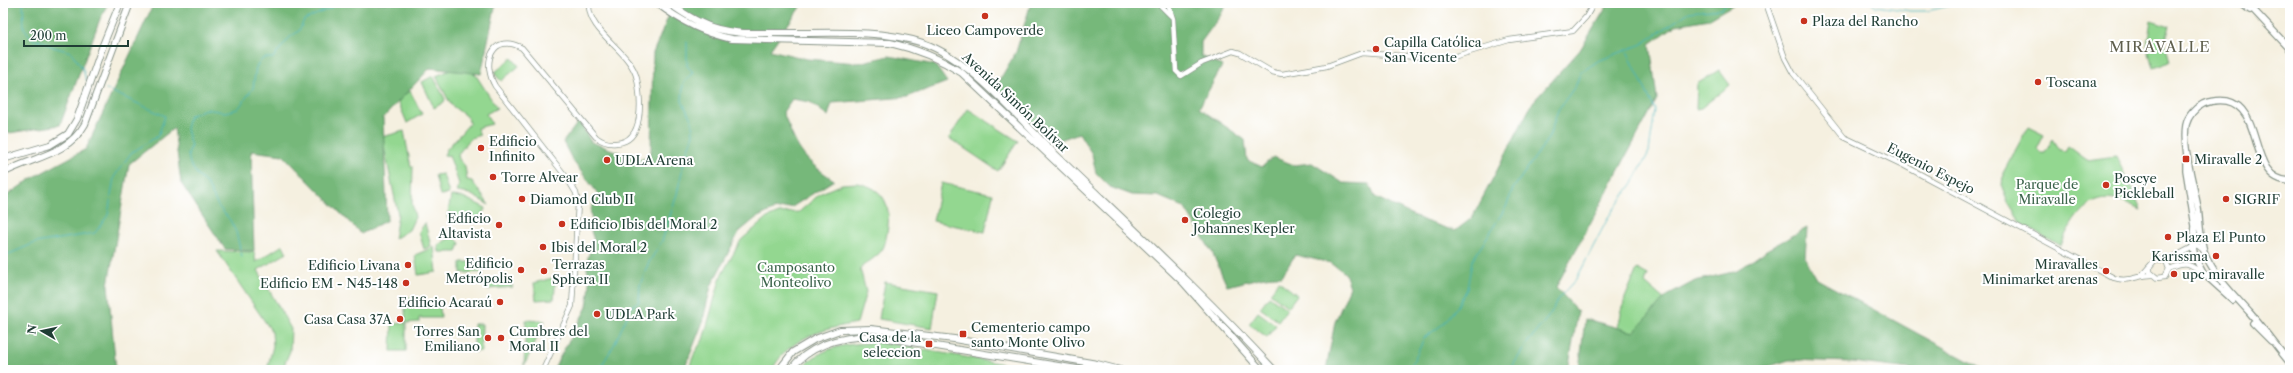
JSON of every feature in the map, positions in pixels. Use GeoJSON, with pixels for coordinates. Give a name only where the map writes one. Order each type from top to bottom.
{"type":"FeatureCollection","features":[{"type":"Feature","properties":{"kind":"highway"},"geometry":{"type":"LineString","coordinates":[[3,159],[50,145],[68,134],[78,119],[103,45],[120,3]]}},
{"type":"Feature","properties":{"kind":"highway"},"geometry":{"type":"LineString","coordinates":[[3,173],[19,165],[61,149],[78,136],[85,124],[118,29],[130,3]]}},
{"type":"Feature","properties":{"kind":"highway","name":"Avenida Simón Bolívar"},"geometry":{"type":"LineString","coordinates":[[657,3],[688,24],[716,36],[732,39],[890,43],[922,52],[948,64],[962,73],[1183,282],[1262,370]]}},
{"type":"Feature","properties":{"kind":"highway","name":"Avenida Simón Bolívar"},"geometry":{"type":"LineString","coordinates":[[669,3],[701,23],[732,32],[814,34],[866,33],[909,39],[947,55],[963,65],[988,88],[1139,232],[1274,370]]}},
{"type":"Feature","properties":{"kind":"highway"},"geometry":{"type":"LineString","coordinates":[[779,370],[793,352],[803,345],[840,330],[883,330],[1002,347],[1120,370]]}},
{"type":"Feature","properties":{"kind":"highway"},"geometry":{"type":"LineString","coordinates":[[790,370],[804,355],[816,348],[845,338],[861,336],[903,339],[1083,370]]}},
{"type":"Feature","properties":{"kind":"highway"},"geometry":{"type":"LineString","coordinates":[[1001,356],[1002,347]]}},
{"type":"Feature","properties":{"kind":"main road"},"geometry":{"type":"LineString","coordinates":[[2240,3],[2256,13]]}},
{"type":"Feature","properties":{"kind":"main road"},"geometry":{"type":"LineString","coordinates":[[2247,3],[2290,49]]}},
{"type":"Feature","properties":{"kind":"main road"},"geometry":{"type":"LineString","coordinates":[[2273,343],[2265,337],[2230,297],[2203,273],[2195,258],[2193,247],[2196,226],[2186,170],[2186,124],[2194,112],[2204,104],[2215,101],[2232,103],[2238,106],[2246,115],[2263,160],[2271,173],[2278,178],[2290,182]]}},
{"type":"Feature","properties":{"kind":"main road"},"geometry":{"type":"LineString","coordinates":[[2187,147],[2205,254],[2216,273],[2290,363]]}},
{"type":"Feature","properties":{"kind":"street"},"geometry":{"type":"LineString","coordinates":[[543,370],[572,306],[578,203],[576,193],[567,178],[495,86],[489,74],[488,64],[491,53],[499,46],[512,44],[522,48],[596,136],[602,141],[612,143],[624,141],[634,133],[638,124],[639,109],[637,80],[630,63],[591,17],[589,3]]}},
{"type":"Feature","properties":{"kind":"street"},"geometry":{"type":"LineString","coordinates":[[1158,3],[1167,10],[1172,19]]}},
{"type":"Feature","properties":{"kind":"street"},"geometry":{"type":"LineString","coordinates":[[1168,3],[1172,19],[1176,71],[1181,76],[1202,63],[1233,51],[1240,53],[1272,72],[1282,74],[1327,66],[1362,53],[1444,58],[1520,37],[1567,33],[1578,27],[1594,3]]}},
{"type":"Feature","properties":{"kind":"street","name":"Eugenio Espejo"},"geometry":{"type":"LineString","coordinates":[[1767,5],[1785,58],[1793,73],[1847,138],[1904,165],[2114,278],[2127,280],[2142,275],[2152,275]]}},
{"type":"Feature","properties":{"kind":"street"},"geometry":{"type":"LineString","coordinates":[[2142,275],[2156,259],[2166,261],[2193,247],[2200,246],[2205,254]]}},
{"type":"Feature","properties":{"kind":"street"},"geometry":{"type":"LineString","coordinates":[[2166,261],[2169,269]]}},
{"type":"Feature","properties":{"kind":"street"},"geometry":{"type":"LineString","coordinates":[[2150,266],[2152,275],[2156,278],[2162,278],[2169,269],[2184,264],[2192,265],[2203,273],[2212,276],[2216,273]]}},
{"type":"Feature","properties":{"kind":"green space"},"geometry":{"type":"Polygon","coordinates":[[[3,3],[108,3],[100,19],[60,125],[3,134],[3,3]]]}},
{"type":"Feature","properties":{"kind":"green space"},"geometry":{"type":"Polygon","coordinates":[[[154,3],[496,3],[481,74],[430,68],[383,118],[387,220],[361,234],[283,155],[251,151],[254,251],[225,249],[181,183],[174,128],[129,164],[108,285],[116,370],[3,370],[3,198],[34,177],[86,149],[154,3]]]}},
{"type":"Feature","properties":{"kind":"green space"},"geometry":{"type":"Polygon","coordinates":[[[674,3],[803,3],[770,50],[807,59],[858,63],[889,56],[935,65],[947,82],[907,97],[832,103],[828,116],[810,102],[792,99],[783,112],[796,144],[814,165],[834,180],[792,207],[773,210],[756,218],[739,232],[711,286],[702,324],[684,370],[553,370],[587,307],[590,286],[587,268],[588,257],[594,240],[591,231],[595,226],[591,216],[591,209],[599,195],[573,161],[563,142],[579,121],[591,142],[637,159],[647,158],[651,152],[653,53],[674,3]]]}},
{"type":"Feature","properties":{"kind":"green space"},"geometry":{"type":"Polygon","coordinates":[[[1031,3],[1227,3],[1220,16],[1201,42],[1201,56],[1222,66],[1199,108],[1245,140],[1247,160],[1262,167],[1273,157],[1294,165],[1312,163],[1343,183],[1369,184],[1375,197],[1425,221],[1455,231],[1472,218],[1533,102],[1580,50],[1609,3],[1736,3],[1709,19],[1676,25],[1650,44],[1657,99],[1556,287],[1578,312],[1568,370],[1326,370],[1335,322],[1350,287],[1345,273],[1331,263],[1295,255],[1282,276],[1261,278],[1227,286],[1212,252],[1184,207],[1158,196],[1132,195],[1110,187],[1096,173],[1092,154],[1079,133],[1057,141],[1040,130],[995,88],[1016,52],[1031,3]]]}},
{"type":"Feature","properties":{"kind":"green space"},"geometry":{"type":"Polygon","coordinates":[[[2151,20],[2170,26],[2165,42],[2170,62],[2153,68],[2147,45],[2151,20]]]}},
{"type":"Feature","properties":{"kind":"green space"},"geometry":{"type":"Polygon","coordinates":[[[512,58],[519,66],[501,81],[494,73],[512,58]]]}},
{"type":"Feature","properties":{"kind":"green space"},"geometry":{"type":"Polygon","coordinates":[[[468,63],[497,108],[486,114],[492,124],[477,128],[480,135],[471,138],[458,154],[459,159],[465,166],[467,180],[472,181],[489,205],[470,194],[457,192],[459,184],[449,155],[444,156],[446,150],[470,123],[467,117],[451,105],[436,76],[468,63]]]}},
{"type":"Feature","properties":{"kind":"green space"},"geometry":{"type":"Polygon","coordinates":[[[1719,70],[1730,85],[1701,108],[1696,109],[1697,84],[1719,70]]]}},
{"type":"Feature","properties":{"kind":"green space"},"geometry":{"type":"Polygon","coordinates":[[[433,76],[445,99],[444,102],[434,108],[422,82],[433,76]]]}},
{"type":"Feature","properties":{"kind":"green space"},"geometry":{"type":"Polygon","coordinates":[[[410,91],[422,114],[407,123],[397,99],[410,91]]]}},
{"type":"Feature","properties":{"kind":"green space"},"geometry":{"type":"Polygon","coordinates":[[[968,109],[1018,141],[998,171],[949,138],[968,109]]]}},
{"type":"Feature","properties":{"kind":"green space","name":"Parque de Miravalle"},"geometry":{"type":"Polygon","coordinates":[[[2028,127],[2044,135],[2037,149],[2040,153],[2045,153],[2053,139],[2060,150],[2065,151],[2068,146],[2087,160],[2116,156],[2141,210],[2115,200],[2104,199],[2095,202],[2087,206],[2080,213],[2060,246],[2022,224],[2008,202],[2002,187],[2003,173],[2028,127]]]}},
{"type":"Feature","properties":{"kind":"green space"},"geometry":{"type":"Polygon","coordinates":[[[404,131],[411,167],[413,166],[412,203],[415,217],[409,230],[394,239],[398,214],[382,137],[404,131]]]}},
{"type":"Feature","properties":{"kind":"green space"},"geometry":{"type":"Polygon","coordinates":[[[443,174],[449,194],[440,195],[435,175],[443,174]]]}},
{"type":"Feature","properties":{"kind":"green space","name":"Camposanto Monteolivo"},"geometry":{"type":"Polygon","coordinates":[[[857,183],[867,185],[880,194],[887,207],[888,223],[885,242],[880,253],[860,268],[866,292],[857,323],[832,328],[808,336],[788,350],[779,359],[772,370],[688,370],[695,352],[703,340],[721,276],[741,240],[767,218],[779,213],[799,212],[821,193],[842,184],[857,183]]]}},
{"type":"Feature","properties":{"kind":"green space"},"geometry":{"type":"Polygon","coordinates":[[[941,183],[993,194],[985,232],[933,221],[941,183]]]}},
{"type":"Feature","properties":{"kind":"green space"},"geometry":{"type":"Polygon","coordinates":[[[451,196],[463,197],[486,208],[475,224],[461,218],[447,218],[451,196]]]}},
{"type":"Feature","properties":{"kind":"green space"},"geometry":{"type":"Polygon","coordinates":[[[425,223],[431,246],[424,249],[419,232],[425,223]]]}},
{"type":"Feature","properties":{"kind":"green space"},"geometry":{"type":"Polygon","coordinates":[[[1807,228],[1805,258],[1817,279],[1985,370],[1918,370],[1852,362],[1789,360],[1757,370],[1579,370],[1585,319],[1634,332],[1667,296],[1695,281],[1737,271],[1770,248],[1807,228]]]}},
{"type":"Feature","properties":{"kind":"green space"},"geometry":{"type":"Polygon","coordinates":[[[453,236],[460,243],[457,252],[439,252],[438,245],[453,236]]]}},
{"type":"Feature","properties":{"kind":"green space"},"geometry":{"type":"Polygon","coordinates":[[[283,245],[287,253],[258,270],[291,329],[290,351],[282,370],[267,370],[273,346],[272,332],[217,251],[254,252],[256,262],[283,245]]]}},
{"type":"Feature","properties":{"kind":"green space"},"geometry":{"type":"Polygon","coordinates":[[[434,247],[437,272],[418,275],[415,255],[434,247]]]}},
{"type":"Feature","properties":{"kind":"green space"},"geometry":{"type":"Polygon","coordinates":[[[461,262],[483,262],[484,272],[461,273],[461,262]]]}},
{"type":"Feature","properties":{"kind":"green space"},"geometry":{"type":"Polygon","coordinates":[[[1637,269],[1648,275],[1645,283],[1666,301],[1638,335],[1617,331],[1625,298],[1637,269]]]}},
{"type":"Feature","properties":{"kind":"green space"},"geometry":{"type":"Polygon","coordinates":[[[556,277],[554,299],[536,300],[534,283],[556,277]]]}},
{"type":"Feature","properties":{"kind":"green space"},"geometry":{"type":"Polygon","coordinates":[[[507,279],[513,287],[487,289],[487,280],[507,279]]]}},
{"type":"Feature","properties":{"kind":"green space"},"geometry":{"type":"Polygon","coordinates":[[[1279,281],[1297,295],[1288,307],[1270,293],[1279,281]]]}},
{"type":"Feature","properties":{"kind":"green space"},"geometry":{"type":"Polygon","coordinates":[[[885,282],[938,291],[932,328],[879,319],[885,282]]]}},
{"type":"Feature","properties":{"kind":"green space"},"geometry":{"type":"Polygon","coordinates":[[[1269,296],[1287,309],[1278,321],[1260,308],[1269,296]]]}},
{"type":"Feature","properties":{"kind":"green space"},"geometry":{"type":"Polygon","coordinates":[[[417,297],[418,307],[440,307],[441,318],[419,318],[419,322],[406,323],[404,298],[417,297]]]}},
{"type":"Feature","properties":{"kind":"green space"},"geometry":{"type":"Polygon","coordinates":[[[1258,312],[1276,325],[1267,337],[1249,324],[1258,312]]]}},
{"type":"Feature","properties":{"kind":"green space"},"geometry":{"type":"Polygon","coordinates":[[[526,320],[545,321],[524,366],[526,320]]]}},
{"type":"Feature","properties":{"kind":"green space"},"geometry":{"type":"Polygon","coordinates":[[[406,323],[406,351],[391,351],[392,324],[406,323]]]}},
{"type":"Feature","properties":{"kind":"green space"},"geometry":{"type":"Polygon","coordinates":[[[474,324],[482,324],[481,351],[474,352],[474,324]]]}},
{"type":"Feature","properties":{"kind":"green space"},"geometry":{"type":"Polygon","coordinates":[[[882,342],[1037,370],[798,370],[818,355],[837,347],[882,342]]]}},
{"type":"Feature","properties":{"kind":"waterway"},"geometry":{"type":"LineString","coordinates":[[23,3],[24,28],[33,40],[43,41],[53,47],[71,52],[83,69],[86,80]]}},
{"type":"Feature","properties":{"kind":"waterway"},"geometry":{"type":"LineString","coordinates":[[242,257],[236,232],[230,220],[218,206],[207,184],[199,177],[190,164],[188,154],[191,146],[186,129],[189,116],[205,109],[225,112],[238,109],[253,88],[256,67],[263,58],[273,58],[290,37],[299,31],[304,20],[333,7],[336,3]]}},
{"type":"Feature","properties":{"kind":"waterway"},"geometry":{"type":"LineString","coordinates":[[702,6],[706,3]]}},
{"type":"Feature","properties":{"kind":"waterway"},"geometry":{"type":"LineString","coordinates":[[1409,370],[1425,337],[1443,324],[1457,307],[1467,289],[1472,261],[1506,207],[1513,189],[1549,137],[1558,110],[1576,85],[1580,73],[1598,61],[1642,44],[1689,12],[1722,9],[1726,3]]}},
{"type":"Feature","properties":{"kind":"waterway"},"geometry":{"type":"LineString","coordinates":[[1872,3],[1876,6],[1911,11],[1927,11],[1962,3]]}},
{"type":"Feature","properties":{"kind":"waterway"},"geometry":{"type":"LineString","coordinates":[[599,370],[614,345],[630,310],[633,305],[639,302],[640,285],[648,264],[662,241],[677,194],[685,157],[693,135],[692,121],[682,101],[683,84],[693,72],[687,66],[687,42]]}},
{"type":"Feature","properties":{"kind":"waterway"},"geometry":{"type":"LineString","coordinates":[[1510,370],[1528,342],[1552,312],[1557,300],[1577,278],[1609,216],[1633,183],[1649,152],[1655,110],[1627,51]]}},
{"type":"Feature","properties":{"kind":"waterway"},"geometry":{"type":"LineString","coordinates":[[9,254],[35,243],[95,233],[108,215],[114,177],[131,153],[158,136],[165,116],[106,89]]}},
{"type":"Feature","properties":{"kind":"place","name":"Liceo Campoverde"},"geometry":{"type":"Point","coordinates":[985,16]}},
{"type":"Feature","properties":{"kind":"place","name":"Plaza del Rancho"},"geometry":{"type":"Point","coordinates":[1804,21]}},
{"type":"Feature","properties":{"kind":"place","name":"Capilla Católica San Vicente"},"geometry":{"type":"Point","coordinates":[1376,49]}},
{"type":"Feature","properties":{"kind":"place","name":"Toscana"},"geometry":{"type":"Point","coordinates":[2038,82]}},
{"type":"Feature","properties":{"kind":"place","name":"Edificio Infinito"},"geometry":{"type":"Point","coordinates":[481,148]}},
{"type":"Feature","properties":{"kind":"place","name":"Miravalle 2"},"geometry":{"type":"Point","coordinates":[2186,159]}},
{"type":"Feature","properties":{"kind":"place","name":"UDLA Arena"},"geometry":{"type":"Point","coordinates":[607,160]}},
{"type":"Feature","properties":{"kind":"place","name":"Torre Alvear"},"geometry":{"type":"Point","coordinates":[493,177]}},
{"type":"Feature","properties":{"kind":"place","name":"Poscye Pickleball"},"geometry":{"type":"Point","coordinates":[2106,185]}},
{"type":"Feature","properties":{"kind":"place","name":"Diamond Club II"},"geometry":{"type":"Point","coordinates":[522,199]}},
{"type":"Feature","properties":{"kind":"place","name":"SIGRIF"},"geometry":{"type":"Point","coordinates":[2226,199]}},
{"type":"Feature","properties":{"kind":"place","name":"Colegio Johannes Kepler"},"geometry":{"type":"Point","coordinates":[1185,220]}},
{"type":"Feature","properties":{"kind":"place","name":"Edificio Ibis del Moral 2"},"geometry":{"type":"Point","coordinates":[562,224]}},
{"type":"Feature","properties":{"kind":"place","name":"Edficio Altavista"},"geometry":{"type":"Point","coordinates":[499,225]}},
{"type":"Feature","properties":{"kind":"place","name":"Plaza El Punto"},"geometry":{"type":"Point","coordinates":[2168,237]}},
{"type":"Feature","properties":{"kind":"place","name":"Ibis del Moral 2"},"geometry":{"type":"Point","coordinates":[543,247]}},
{"type":"Feature","properties":{"kind":"place","name":"Karissma"},"geometry":{"type":"Point","coordinates":[2216,256]}},
{"type":"Feature","properties":{"kind":"place","name":"Edificio Livana"},"geometry":{"type":"Point","coordinates":[408,265]}},
{"type":"Feature","properties":{"kind":"place","name":"Edificio Metrópolis"},"geometry":{"type":"Point","coordinates":[521,270]}},
{"type":"Feature","properties":{"kind":"place","name":"Terrazas Sphera II"},"geometry":{"type":"Point","coordinates":[544,271]}},
{"type":"Feature","properties":{"kind":"place","name":"Miravalles Minimarket arenas"},"geometry":{"type":"Point","coordinates":[2106,271]}},
{"type":"Feature","properties":{"kind":"place","name":"upc miravalle"},"geometry":{"type":"Point","coordinates":[2174,274]}},
{"type":"Feature","properties":{"kind":"place","name":"Edificio EM - N45-148"},"geometry":{"type":"Point","coordinates":[406,283]}},
{"type":"Feature","properties":{"kind":"place","name":"Edificio Acaraú"},"geometry":{"type":"Point","coordinates":[500,302]}},
{"type":"Feature","properties":{"kind":"place","name":"UDLA Park"},"geometry":{"type":"Point","coordinates":[597,314]}},
{"type":"Feature","properties":{"kind":"place","name":"Casa Casa 37A"},"geometry":{"type":"Point","coordinates":[400,319]}},
{"type":"Feature","properties":{"kind":"place","name":"Cementerio campo santo Monte Olivo"},"geometry":{"type":"Point","coordinates":[963,334]}},
{"type":"Feature","properties":{"kind":"place","name":"Torres San Emiliano"},"geometry":{"type":"Point","coordinates":[488,338]}},
{"type":"Feature","properties":{"kind":"place","name":"Cumbres del Moral II"},"geometry":{"type":"Point","coordinates":[501,338]}},
{"type":"Feature","properties":{"kind":"place","name":"Casa de la seleccion"},"geometry":{"type":"Point","coordinates":[929,344]}},
{"type":"Feature","properties":{"kind":"district","name":"MIRAVALLE"},"geometry":{"type":"Point","coordinates":[2160,47]}}]}
